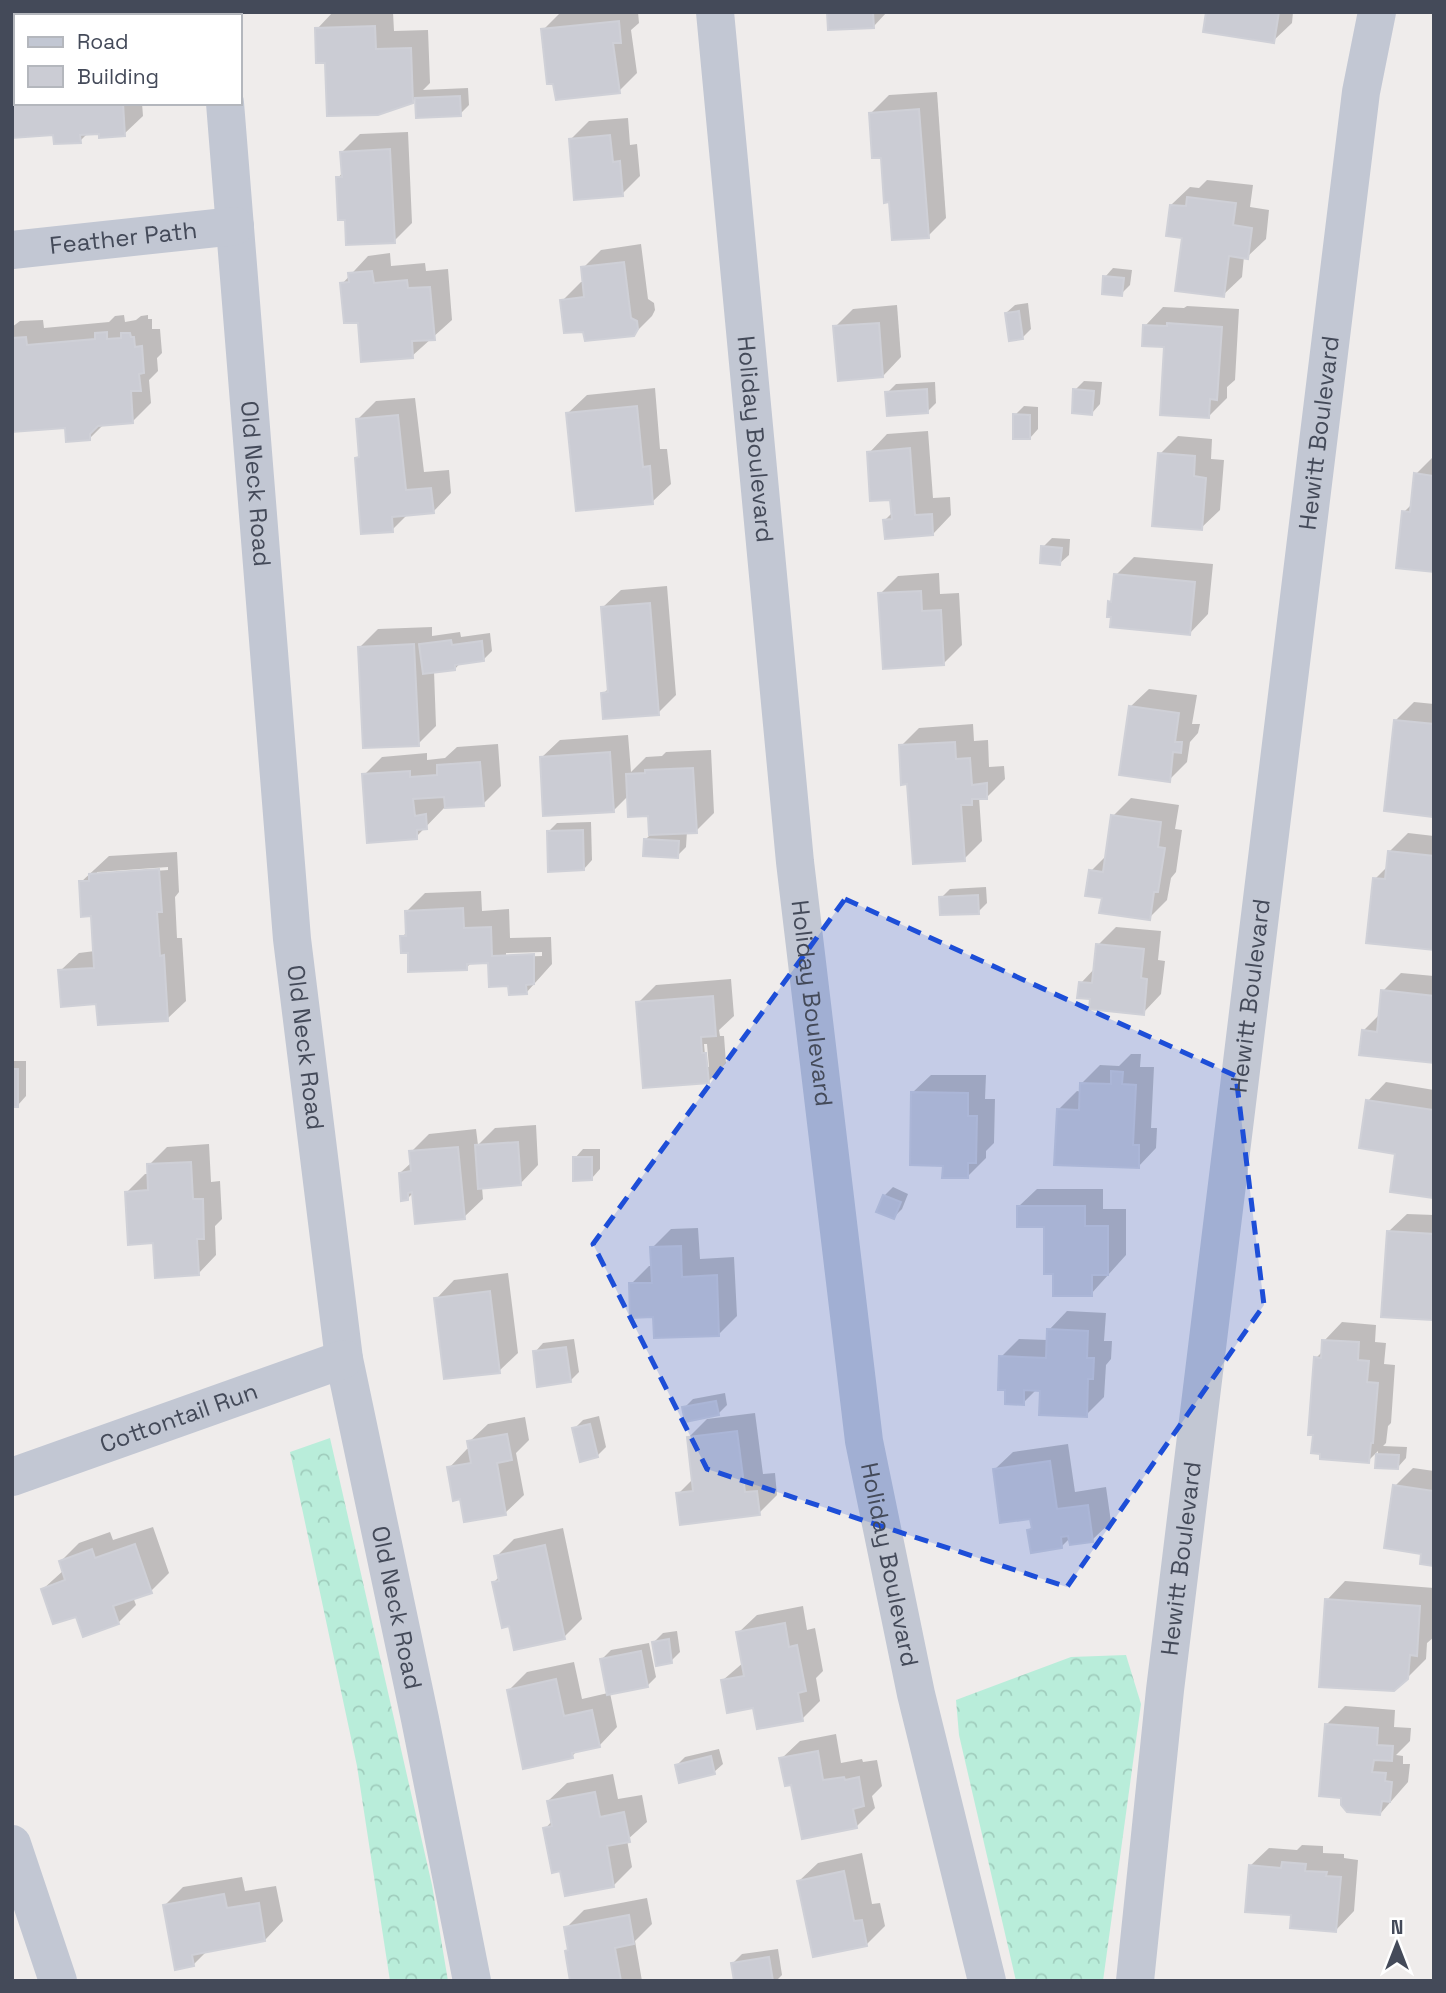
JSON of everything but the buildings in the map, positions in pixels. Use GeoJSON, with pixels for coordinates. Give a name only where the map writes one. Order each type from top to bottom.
{"type":"FeatureCollection","features":[{"type":"Feature","properties":{"kind":"street","name":"Holiday Boulevard"},"geometry":{"type":"LineString","coordinates":[[715,12],[795,862],[864,1441],[916,1694],[987,1981]]}},
{"type":"Feature","properties":{"kind":"street","name":"Hewitt Boulevard"},"geometry":{"type":"LineString","coordinates":[[1135,1981],[1167,1676],[1361,92],[1377,12]]}},
{"type":"Feature","properties":{"kind":"street","name":"Old Neck Road"},"geometry":{"type":"LineString","coordinates":[[225,105],[292,939],[344,1359],[472,1981]]}},
{"type":"Feature","properties":{"kind":"street","name":"Feather Path"},"geometry":{"type":"LineString","coordinates":[[12,250],[235,226]]}},
{"type":"Feature","properties":{"kind":"street","name":"Cottontail Run"},"geometry":{"type":"LineString","coordinates":[[12,1477],[344,1359]]}},
{"type":"Feature","properties":{"kind":"street"},"geometry":{"type":"LineString","coordinates":[[12,1844],[58,1981]]}},
{"type":"Feature","properties":{"kind":"highlighted area"},"geometry":{"type":"Polygon","coordinates":[[[845,899],[1236,1076],[1264,1305],[1067,1587],[707,1469],[593,1244],[845,899]]]}},
{"type":"Feature","properties":{"kind":"green space"},"geometry":{"type":"Polygon","coordinates":[[[330,1438],[432,1885],[448,1981],[390,1981],[357,1766],[290,1452],[330,1438]]]}},
{"type":"Feature","properties":{"kind":"green space"},"geometry":{"type":"Polygon","coordinates":[[[1126,1655],[1141,1704],[1103,1981],[1016,1981],[959,1735],[956,1700],[1071,1657],[1126,1655]]]}}]}
